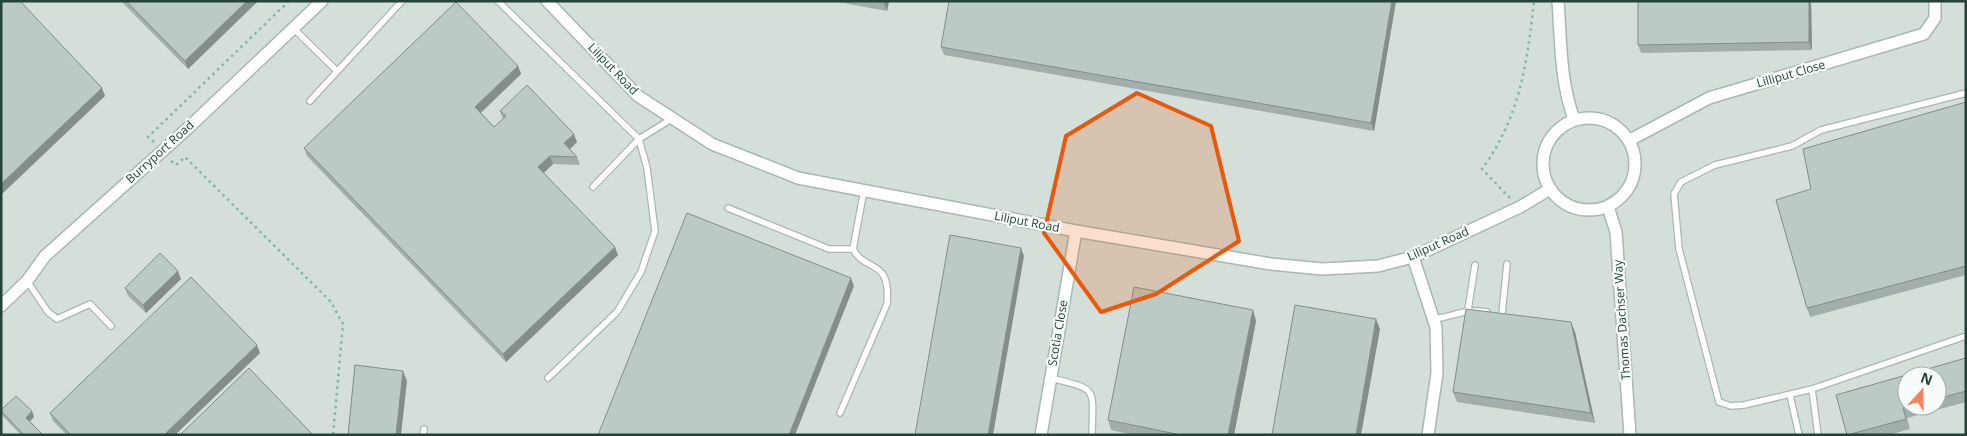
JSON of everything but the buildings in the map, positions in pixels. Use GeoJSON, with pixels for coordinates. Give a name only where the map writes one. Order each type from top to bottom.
{"type":"FeatureCollection","features":[{"type":"Feature","properties":{"kind":"street","name":"Burryport Road"},"geometry":{"type":"LineString","coordinates":[[1,306],[27,282],[45,256],[187,129],[322,1]]}},
{"type":"Feature","properties":{"kind":"street","name":"Liliput Road"},"geometry":{"type":"LineString","coordinates":[[547,1],[638,96],[712,144],[798,178],[1076,231],[1271,264],[1322,269],[1378,266],[1414,257],[1520,207],[1550,190]]}},
{"type":"Feature","properties":{"kind":"street"},"geometry":{"type":"LineString","coordinates":[[1558,1],[1562,76],[1566,97],[1574,119]]}},
{"type":"Feature","properties":{"kind":"street","name":"Lilliput Close"},"geometry":{"type":"LineString","coordinates":[[1630,140],[1709,98],[1924,34],[1934,18],[1935,1]]}},
{"type":"Feature","properties":{"kind":"street"},"geometry":{"type":"LineString","coordinates":[[1589,117],[1603,119],[1616,126],[1630,140],[1636,162],[1634,176],[1624,194],[1608,207],[1582,210],[1570,206],[1550,190],[1544,177],[1542,162],[1545,148],[1557,131],[1574,119],[1589,117]]}},
{"type":"Feature","properties":{"kind":"street","name":"Thomas Dachser Way"},"geometry":{"type":"LineString","coordinates":[[1608,207],[1616,232],[1630,435]]}},
{"type":"Feature","properties":{"kind":"street","name":"Scotia Close"},"geometry":{"type":"LineString","coordinates":[[1041,435],[1076,231]]}},
{"type":"Feature","properties":{"kind":"street"},"geometry":{"type":"LineString","coordinates":[[1414,257],[1436,327],[1437,373],[1428,435]]}},
{"type":"Feature","properties":{"kind":"lane"},"geometry":{"type":"LineString","coordinates":[[310,101],[402,1]]}},
{"type":"Feature","properties":{"kind":"lane"},"geometry":{"type":"LineString","coordinates":[[498,1],[639,139],[647,168],[655,231],[641,272],[617,312],[548,378]]}},
{"type":"Feature","properties":{"kind":"lane"},"geometry":{"type":"LineString","coordinates":[[293,28],[337,71]]}},
{"type":"Feature","properties":{"kind":"lane"},"geometry":{"type":"LineString","coordinates":[[1966,93],[1821,130],[1792,146],[1714,165],[1682,182],[1674,194],[1679,249],[1719,402],[1730,406],[1744,406],[1790,395],[1966,336]]}},
{"type":"Feature","properties":{"kind":"lane"},"geometry":{"type":"LineString","coordinates":[[593,187],[639,139],[672,118]]}},
{"type":"Feature","properties":{"kind":"lane"},"geometry":{"type":"LineString","coordinates":[[840,413],[887,304],[889,285],[877,266],[857,257],[853,249],[864,190]]}},
{"type":"Feature","properties":{"kind":"lane"},"geometry":{"type":"LineString","coordinates":[[728,208],[829,249],[853,249]]}},
{"type":"Feature","properties":{"kind":"lane"},"geometry":{"type":"LineString","coordinates":[[1502,314],[1507,264]]}},
{"type":"Feature","properties":{"kind":"lane"},"geometry":{"type":"LineString","coordinates":[[1468,310],[1475,265]]}},
{"type":"Feature","properties":{"kind":"lane"},"geometry":{"type":"LineString","coordinates":[[27,282],[48,312],[57,319],[90,304],[110,326]]}},
{"type":"Feature","properties":{"kind":"lane"},"geometry":{"type":"LineString","coordinates":[[1434,320],[1454,316],[1468,310],[1510,315]]}},
{"type":"Feature","properties":{"kind":"lane"},"geometry":{"type":"LineString","coordinates":[[1051,378],[1083,386],[1090,391],[1092,400],[1092,435]]}},
{"type":"Feature","properties":{"kind":"lane"},"geometry":{"type":"LineString","coordinates":[[1812,389],[1818,435]]}},
{"type":"Feature","properties":{"kind":"lane"},"geometry":{"type":"LineString","coordinates":[[1790,395],[1799,435]]}},
{"type":"Feature","properties":{"kind":"path"},"geometry":{"type":"LineString","coordinates":[[148,137],[289,1]]}},
{"type":"Feature","properties":{"kind":"path"},"geometry":{"type":"LineString","coordinates":[[1520,207],[1482,169],[1505,134],[1519,98],[1534,1]]}},
{"type":"Feature","properties":{"kind":"path"},"geometry":{"type":"LineString","coordinates":[[176,166],[185,157],[331,302],[343,324],[333,435]]}},
{"type":"Feature","properties":{"kind":"highlighted area"},"geometry":{"type":"Polygon","coordinates":[[[1137,93],[1211,126],[1239,241],[1156,294],[1101,312],[1044,233],[1066,136],[1137,93]]]}},
{"type":"Feature","properties":{"kind":"shaded area"},"geometry":{"type":"Polygon","coordinates":[[[1,1],[1966,1],[1966,435],[1,435],[1,1]]]}}]}
